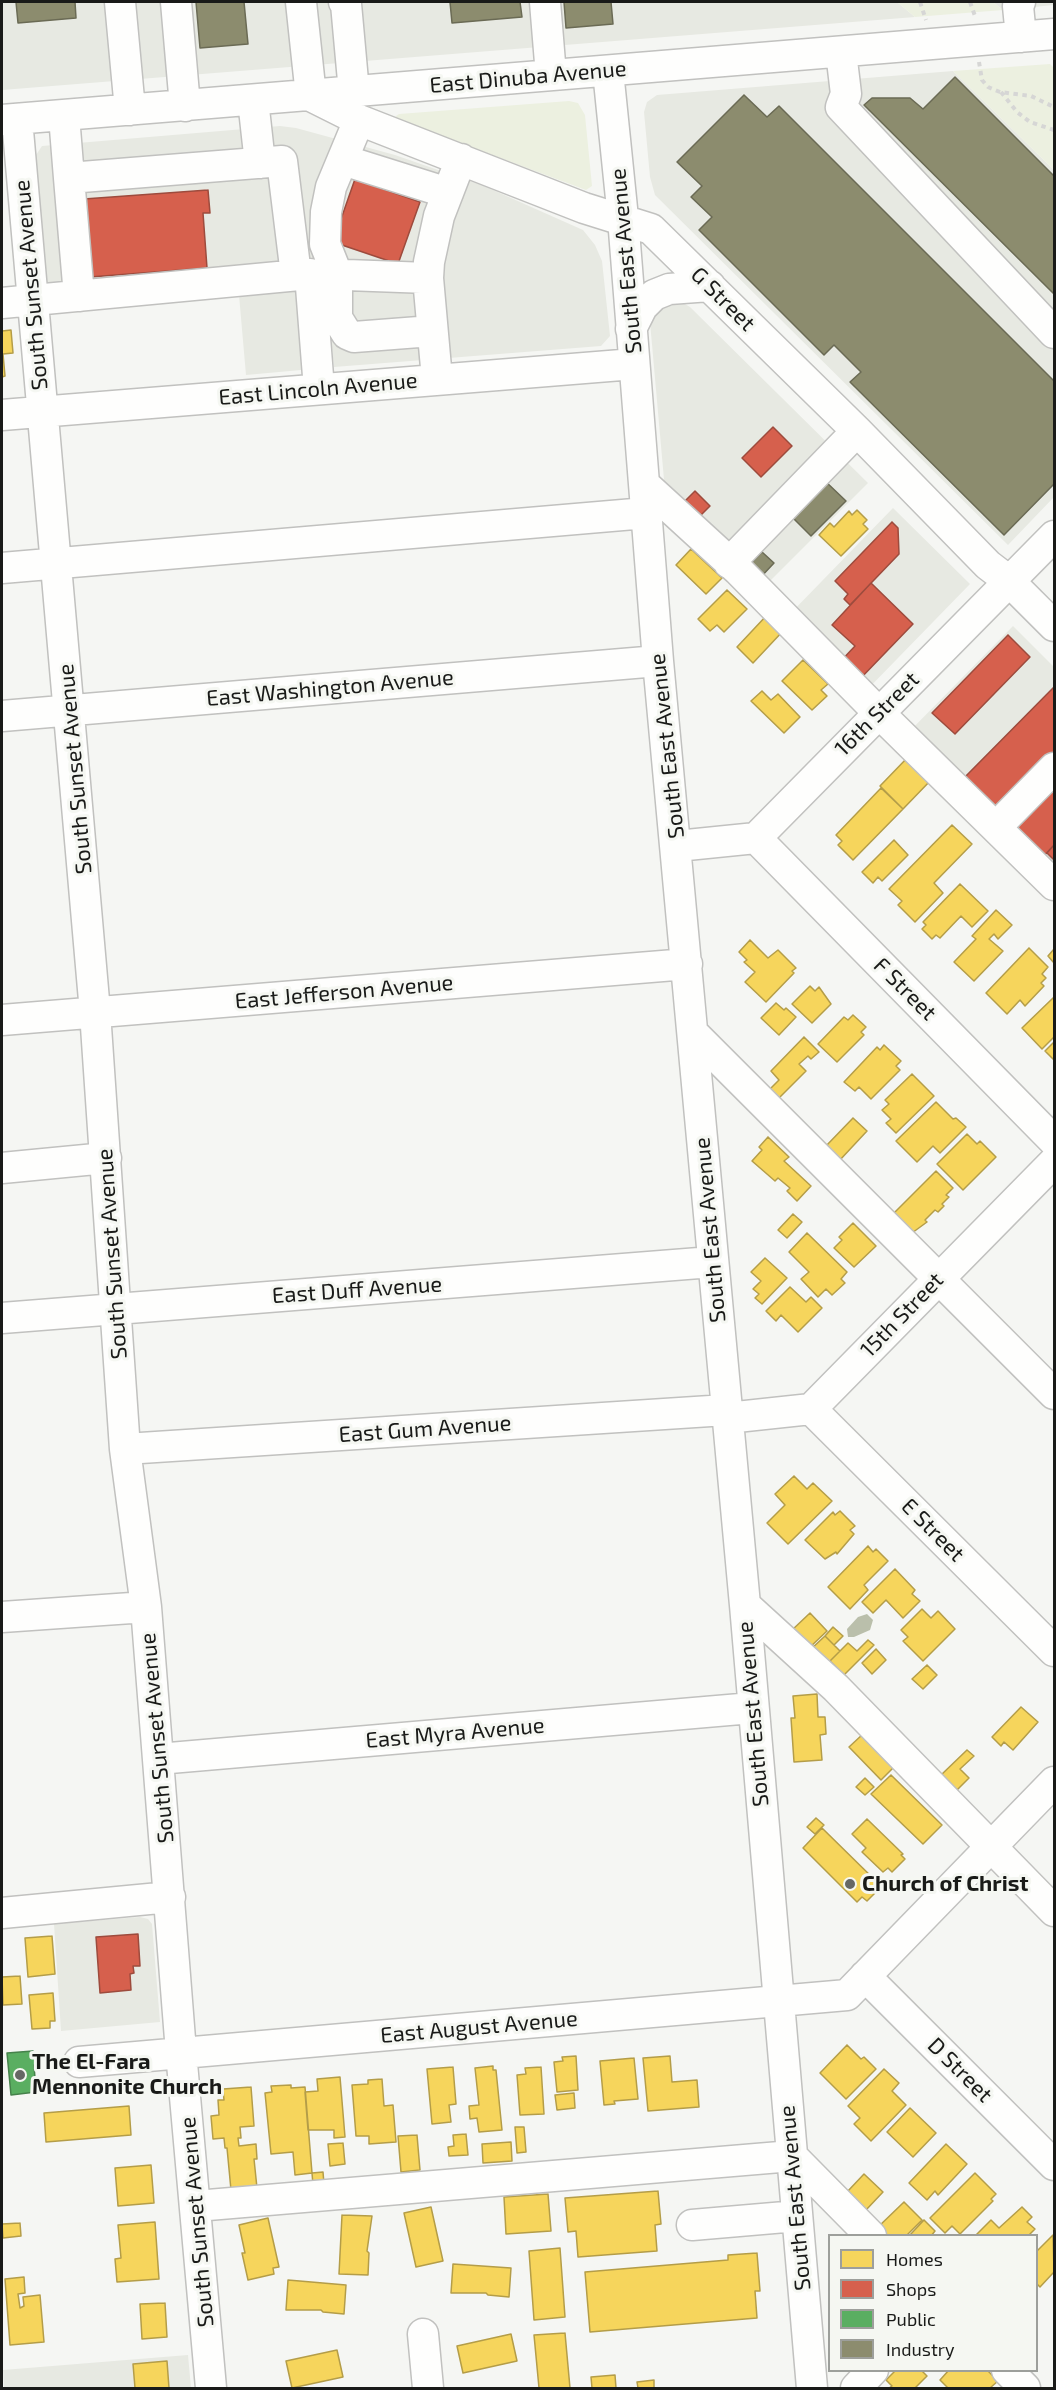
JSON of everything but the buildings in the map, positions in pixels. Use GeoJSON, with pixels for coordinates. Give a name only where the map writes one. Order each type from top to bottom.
{"type":"FeatureCollection","features":[{"type":"Feature","properties":{"kind":"street"},"geometry":{"type":"LineString","coordinates":[[120,2],[130,110]]}},
{"type":"Feature","properties":{"kind":"street"},"geometry":{"type":"LineString","coordinates":[[177,2],[185,106]]}},
{"type":"Feature","properties":{"kind":"street"},"geometry":{"type":"LineString","coordinates":[[9,120],[310,96],[301,2]]}},
{"type":"Feature","properties":{"kind":"street"},"geometry":{"type":"LineString","coordinates":[[319,389],[314,275],[325,244],[326,212],[331,187],[343,160],[357,106],[344,2]]}},
{"type":"Feature","properties":{"kind":"street"},"geometry":{"type":"LineString","coordinates":[[545,2],[551,75]]}},
{"type":"Feature","properties":{"kind":"street"},"geometry":{"type":"LineString","coordinates":[[1020,2],[1018,6],[1021,37]]}},
{"type":"Feature","properties":{"kind":"street","name":"East Dinuba Avenue"},"geometry":{"type":"LineString","coordinates":[[357,106],[551,75],[1054,34]]}},
{"type":"Feature","properties":{"kind":"street"},"geometry":{"type":"LineString","coordinates":[[841,52],[846,94],[840,107],[1054,333]]}},
{"type":"Feature","properties":{"kind":"street","name":"South East Avenue"},"geometry":{"type":"LineString","coordinates":[[609,71],[658,661],[677,846],[712,1262],[745,1605],[777,2001],[812,2388]]}},
{"type":"Feature","properties":{"kind":"street","name":"G Street"},"geometry":{"type":"LineString","coordinates":[[310,96],[357,106],[461,159],[584,208],[623,218],[651,229],[857,431],[988,565],[1010,581],[1054,626]]}},
{"type":"Feature","properties":{"kind":"street"},"geometry":{"type":"LineString","coordinates":[[253,100],[260,163]]}},
{"type":"Feature","properties":{"kind":"street"},"geometry":{"type":"LineString","coordinates":[[64,116],[79,296]]}},
{"type":"Feature","properties":{"kind":"street","name":"South Sunset Avenue"},"geometry":{"type":"LineString","coordinates":[[9,120],[31,300],[70,710],[106,1158],[125,1449],[146,1607],[181,2052],[211,2388]]}},
{"type":"Feature","properties":{"kind":"street"},"geometry":{"type":"LineString","coordinates":[[437,380],[428,278],[429,262],[436,228],[461,159]]}},
{"type":"Feature","properties":{"kind":"street"},"geometry":{"type":"LineString","coordinates":[[343,160],[448,193]]}},
{"type":"Feature","properties":{"kind":"street"},"geometry":{"type":"LineString","coordinates":[[69,178],[282,161],[314,275],[347,334],[354,337],[432,331]]}},
{"type":"Feature","properties":{"kind":"street"},"geometry":{"type":"LineString","coordinates":[[2,303],[314,275],[428,278]]}},
{"type":"Feature","properties":{"kind":"street"},"geometry":{"type":"LineString","coordinates":[[631,329],[642,307],[654,295],[669,289],[710,286]]}},
{"type":"Feature","properties":{"kind":"street","name":"East Lincoln Avenue"},"geometry":{"type":"LineString","coordinates":[[2,415],[634,363]]}},
{"type":"Feature","properties":{"kind":"street"},"geometry":{"type":"LineString","coordinates":[[729,563],[857,431]]}},
{"type":"Feature","properties":{"kind":"street"},"geometry":{"type":"LineString","coordinates":[[2,568],[645,499],[729,563],[1054,885]]}},
{"type":"Feature","properties":{"kind":"street","name":"16th Street"},"geometry":{"type":"LineString","coordinates":[[756,838],[1054,536]]}},
{"type":"Feature","properties":{"kind":"street","name":"East Washington Avenue"},"geometry":{"type":"LineString","coordinates":[[2,716],[658,661]]}},
{"type":"Feature","properties":{"kind":"street"},"geometry":{"type":"LineString","coordinates":[[1007,816],[1054,768]]}},
{"type":"Feature","properties":{"kind":"street"},"geometry":{"type":"LineString","coordinates":[[677,846],[756,838]]}},
{"type":"Feature","properties":{"kind":"street","name":"F Street"},"geometry":{"type":"LineString","coordinates":[[756,838],[1054,1141]]}},
{"type":"Feature","properties":{"kind":"street","name":"East Jefferson Avenue"},"geometry":{"type":"LineString","coordinates":[[2,1020],[687,964]]}},
{"type":"Feature","properties":{"kind":"street"},"geometry":{"type":"LineString","coordinates":[[693,1033],[1054,1394]]}},
{"type":"Feature","properties":{"kind":"street"},"geometry":{"type":"LineString","coordinates":[[2,1168],[106,1158]]}},
{"type":"Feature","properties":{"kind":"street","name":"15th Street"},"geometry":{"type":"LineString","coordinates":[[811,1409],[1054,1162]]}},
{"type":"Feature","properties":{"kind":"street","name":"East Duff Avenue"},"geometry":{"type":"LineString","coordinates":[[2,1318],[712,1262]]}},
{"type":"Feature","properties":{"kind":"street"},"geometry":{"type":"LineString","coordinates":[[726,1414],[811,1409]]}},
{"type":"Feature","properties":{"kind":"street","name":"E Street"},"geometry":{"type":"LineString","coordinates":[[811,1409],[1054,1651]]}},
{"type":"Feature","properties":{"kind":"street","name":"East Gum Avenue"},"geometry":{"type":"LineString","coordinates":[[125,1449],[726,1414]]}},
{"type":"Feature","properties":{"kind":"street"},"geometry":{"type":"LineString","coordinates":[[745,1605],[836,1688],[1054,1911]]}},
{"type":"Feature","properties":{"kind":"street"},"geometry":{"type":"LineString","coordinates":[[2,1617],[146,1607]]}},
{"type":"Feature","properties":{"kind":"street","name":"East Myra Avenue"},"geometry":{"type":"LineString","coordinates":[[158,1759],[753,1708]]}},
{"type":"Feature","properties":{"kind":"street","name":"East August Avenue"},"geometry":{"type":"LineString","coordinates":[[79,2062],[847,1995],[1054,1782]]}},
{"type":"Feature","properties":{"kind":"street"},"geometry":{"type":"LineString","coordinates":[[2,1913],[170,1897]]}},
{"type":"Feature","properties":{"kind":"street","name":"D Street"},"geometry":{"type":"LineString","coordinates":[[865,1976],[1054,2165]]}},
{"type":"Feature","properties":{"kind":"street"},"geometry":{"type":"LineString","coordinates":[[196,2206],[792,2156],[870,2234]]}},
{"type":"Feature","properties":{"kind":"street"},"geometry":{"type":"LineString","coordinates":[[692,2225],[797,2216]]}},
{"type":"Feature","properties":{"kind":"street"},"geometry":{"type":"LineString","coordinates":[[423,2334],[428,2388]]}},
{"type":"Feature","properties":{"kind":"street"},"geometry":{"type":"LineString","coordinates":[[856,2388],[871,2372]]}},
{"type":"Feature","properties":{"kind":"street"},"geometry":{"type":"LineString","coordinates":[[1009,2372],[1025,2388]]}},
{"type":"Feature","properties":{"kind":"path"},"geometry":{"type":"LineString","coordinates":[[970,2],[974,12]]}},
{"type":"Feature","properties":{"kind":"path"},"geometry":{"type":"LineString","coordinates":[[980,64],[984,84],[1000,92],[1031,96],[1054,107]]}},
{"type":"Feature","properties":{"kind":"path"},"geometry":{"type":"LineString","coordinates":[[1000,92],[1017,112],[1030,122],[1054,130]]}},
{"type":"Feature","properties":{"kind":"shaded area"},"geometry":{"type":"Polygon","coordinates":[[[2,2],[897,2],[915,17],[2,90],[2,2]]]}},
{"type":"Feature","properties":{"kind":"shaded area"},"geometry":{"type":"Polygon","coordinates":[[[897,2],[993,2],[1003,10],[915,17],[897,2]]]}},
{"type":"Feature","properties":{"kind":"shaded area"},"geometry":{"type":"Polygon","coordinates":[[[993,2],[1054,2],[1054,5],[1003,10],[993,2]]]}},
{"type":"Feature","properties":{"kind":"shaded area"},"geometry":{"type":"Polygon","coordinates":[[[1050,64],[1054,68],[1054,170],[953,71],[1050,64]]]}},
{"type":"Feature","properties":{"kind":"shaded area"},"geometry":{"type":"Polygon","coordinates":[[[953,71],[1054,170],[1054,497],[1008,545],[655,195],[650,177],[644,112],[647,102],[657,95],[953,71]]]}},
{"type":"Feature","properties":{"kind":"shaded area"},"geometry":{"type":"Polygon","coordinates":[[[569,101],[578,103],[585,115],[592,186],[586,190],[396,119],[399,114],[569,101]]]}},
{"type":"Feature","properties":{"kind":"shaded area"},"geometry":{"type":"Polygon","coordinates":[[[280,126],[296,128],[395,155],[484,186],[583,230],[595,245],[602,261],[610,336],[601,346],[334,367],[325,280],[47,286],[34,158],[42,146],[280,126]]]}},
{"type":"Feature","properties":{"kind":"shaded area"},"geometry":{"type":"Polygon","coordinates":[[[305,289],[312,369],[246,375],[239,295],[305,289]]]}},
{"type":"Feature","properties":{"kind":"shaded area"},"geometry":{"type":"Polygon","coordinates":[[[678,300],[690,307],[868,483],[759,592],[666,502],[650,322],[657,306],[678,300]]]}},
{"type":"Feature","properties":{"kind":"shaded area"},"geometry":{"type":"Polygon","coordinates":[[[893,508],[970,584],[861,696],[786,618],[893,508]]]}},
{"type":"Feature","properties":{"kind":"shaded area"},"geometry":{"type":"Polygon","coordinates":[[[1013,626],[1054,667],[1054,885],[904,737],[1013,626]]]}},
{"type":"Feature","properties":{"kind":"shaded area"},"geometry":{"type":"Polygon","coordinates":[[[867,1614],[873,1620],[870,1630],[854,1637],[848,1637],[847,1629],[858,1617],[867,1614]]]}},
{"type":"Feature","properties":{"kind":"shaded area"},"geometry":{"type":"Polygon","coordinates":[[[140,1917],[148,1919],[152,1924],[160,2022],[61,2031],[54,1924],[140,1917]]]}},
{"type":"Feature","properties":{"kind":"shaded area"},"geometry":{"type":"Polygon","coordinates":[[[188,2355],[191,2388],[4,2388],[3,2370],[188,2355]]]}},
{"type":"Feature","properties":{"kind":"place","name":"Church of Christ"},"geometry":{"type":"Point","coordinates":[850,1884]}},
{"type":"Feature","properties":{"kind":"place","name":"The El-Fara Mennonite Church"},"geometry":{"type":"Point","coordinates":[20,2075]}}]}
